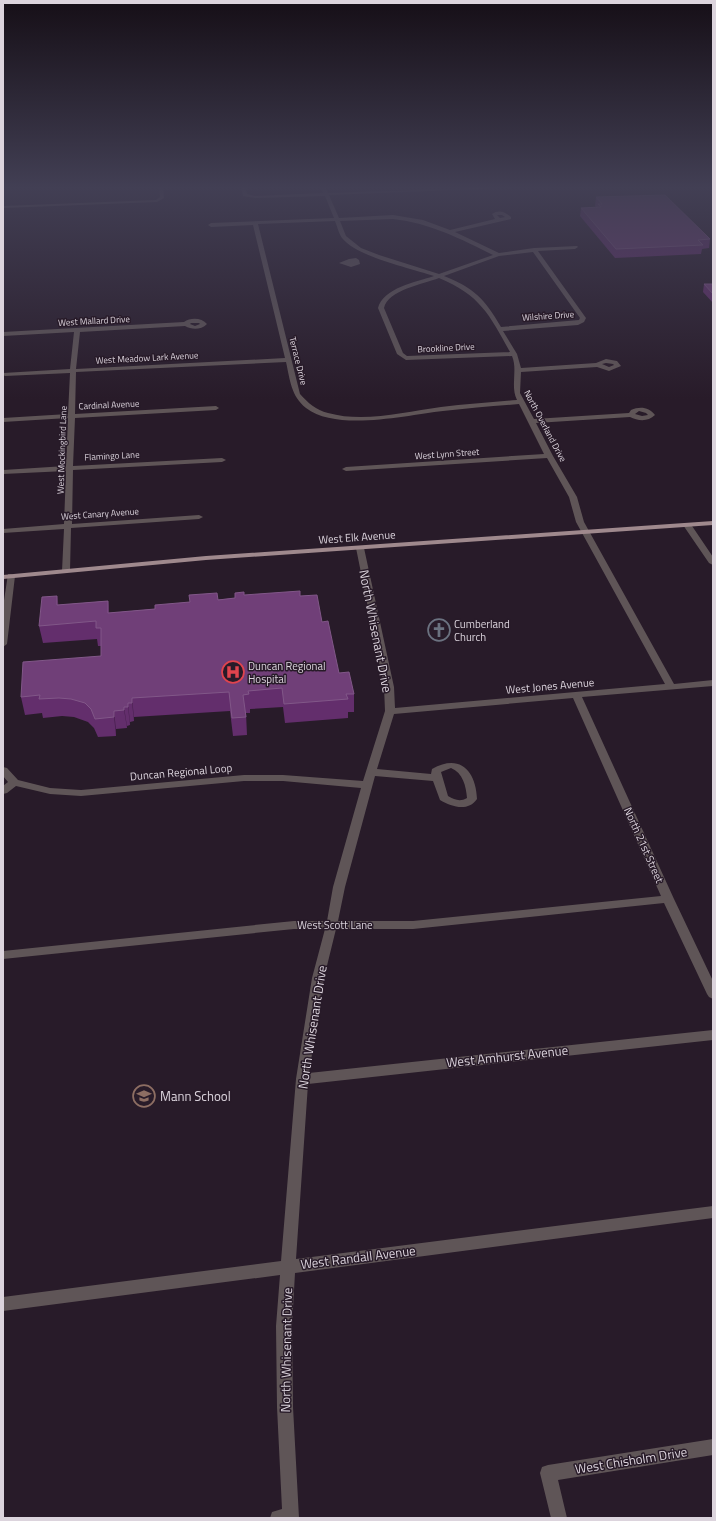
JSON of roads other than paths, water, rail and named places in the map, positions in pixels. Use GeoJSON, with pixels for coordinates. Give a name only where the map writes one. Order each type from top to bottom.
{"type":"FeatureCollection","features":[{"type":"Feature","properties":{"kind":"main road","name":"West Elk Avenue"},"geometry":{"type":"LineString","coordinates":[[7,576],[206,558],[713,523]]}},
{"type":"Feature","properties":{"kind":"street","name":"Terrace Drive"},"geometry":{"type":"LineString","coordinates":[[263,257],[297,395],[301,402],[321,413],[350,418],[370,418],[441,409],[521,402]]}},
{"type":"Feature","properties":{"kind":"street"},"geometry":{"type":"LineString","coordinates":[[356,260],[367,257]]}},
{"type":"Feature","properties":{"kind":"street","name":"North Overland Drive"},"geometry":{"type":"LineString","coordinates":[[380,257],[437,276],[469,291],[481,301],[514,354],[519,370],[516,386],[517,393],[530,421],[573,497],[580,522],[586,532]]}},
{"type":"Feature","properties":{"kind":"street","name":"Brookline Drive"},"geometry":{"type":"LineString","coordinates":[[492,257],[391,294],[384,299],[381,308],[400,354],[406,358],[419,359],[514,354]]}},
{"type":"Feature","properties":{"kind":"street","name":"Wilshire Drive"},"geometry":{"type":"LineString","coordinates":[[499,329],[578,323],[582,321],[583,318],[539,257]]}},
{"type":"Feature","properties":{"kind":"street","name":"West Mallard Drive"},"geometry":{"type":"LineString","coordinates":[[3,334],[186,324]]}},
{"type":"Feature","properties":{"kind":"street","name":"West Mockingbird Lane"},"geometry":{"type":"LineString","coordinates":[[66,571],[74,370],[77,331]]}},
{"type":"Feature","properties":{"kind":"street","name":"West Meadow Lark Avenue"},"geometry":{"type":"LineString","coordinates":[[4,374],[289,360]]}},
{"type":"Feature","properties":{"kind":"street"},"geometry":{"type":"LineString","coordinates":[[519,370],[598,365]]}},
{"type":"Feature","properties":{"kind":"street","name":"Cardinal Avenue"},"geometry":{"type":"LineString","coordinates":[[3,420],[216,408]]}},
{"type":"Feature","properties":{"kind":"street"},"geometry":{"type":"LineString","coordinates":[[530,421],[631,415]]}},
{"type":"Feature","properties":{"kind":"street","name":"West Lynn Street"},"geometry":{"type":"LineString","coordinates":[[346,469],[549,456]]}},
{"type":"Feature","properties":{"kind":"street","name":"Flamingo Lane"},"geometry":{"type":"LineString","coordinates":[[3,472],[222,460]]}},
{"type":"Feature","properties":{"kind":"street","name":"West Canary Avenue"},"geometry":{"type":"LineString","coordinates":[[3,531],[199,517]]}},
{"type":"Feature","properties":{"kind":"street"},"geometry":{"type":"LineString","coordinates":[[687,525],[713,563]]}},
{"type":"Feature","properties":{"kind":"street"},"geometry":{"type":"LineString","coordinates":[[586,532],[671,686]]}},
{"type":"Feature","properties":{"kind":"street","name":"North Whisenant Drive"},"geometry":{"type":"LineString","coordinates":[[287,1517],[284,1326],[302,1078],[318,978],[332,924],[339,887],[367,785],[390,711],[388,687],[360,548]]}},
{"type":"Feature","properties":{"kind":"street"},"geometry":{"type":"LineString","coordinates":[[3,644],[7,576]]}},
{"type":"Feature","properties":{"kind":"street","name":"West Jones Avenue"},"geometry":{"type":"LineString","coordinates":[[390,711],[577,696],[713,683]]}},
{"type":"Feature","properties":{"kind":"street","name":"North 21st Street"},"geometry":{"type":"LineString","coordinates":[[577,696],[668,899],[713,994]]}},
{"type":"Feature","properties":{"kind":"street"},"geometry":{"type":"LineString","coordinates":[[3,770],[14,782],[3,791]]}},
{"type":"Feature","properties":{"kind":"street"},"geometry":{"type":"LineString","coordinates":[[371,772],[437,778]]}},
{"type":"Feature","properties":{"kind":"street","name":"Duncan Regional Loop"},"geometry":{"type":"LineString","coordinates":[[14,782],[50,791],[81,792],[244,778],[291,778],[367,785]]}},
{"type":"Feature","properties":{"kind":"street","name":"West Scott Lane"},"geometry":{"type":"LineString","coordinates":[[3,955],[294,925],[413,925],[668,899]]}},
{"type":"Feature","properties":{"kind":"street","name":"West Amhurst Avenue"},"geometry":{"type":"LineString","coordinates":[[302,1078],[713,1035]]}},
{"type":"Feature","properties":{"kind":"street","name":"West Randall Avenue"},"geometry":{"type":"LineString","coordinates":[[3,1304],[713,1212]]}},
{"type":"Feature","properties":{"kind":"street","name":"West Chisholm Drive"},"geometry":{"type":"LineString","coordinates":[[559,1518],[548,1473],[713,1447]]}},
{"type":"Feature","properties":{"kind":"place","name":"Cumberland Church"},"geometry":{"type":"Point","coordinates":[439,630]}},
{"type":"Feature","properties":{"kind":"place","name":"Duncan Regional Hospital"},"geometry":{"type":"Point","coordinates":[233,672]}},
{"type":"Feature","properties":{"kind":"place","name":"Mann School"},"geometry":{"type":"Point","coordinates":[144,1096]}}]}
